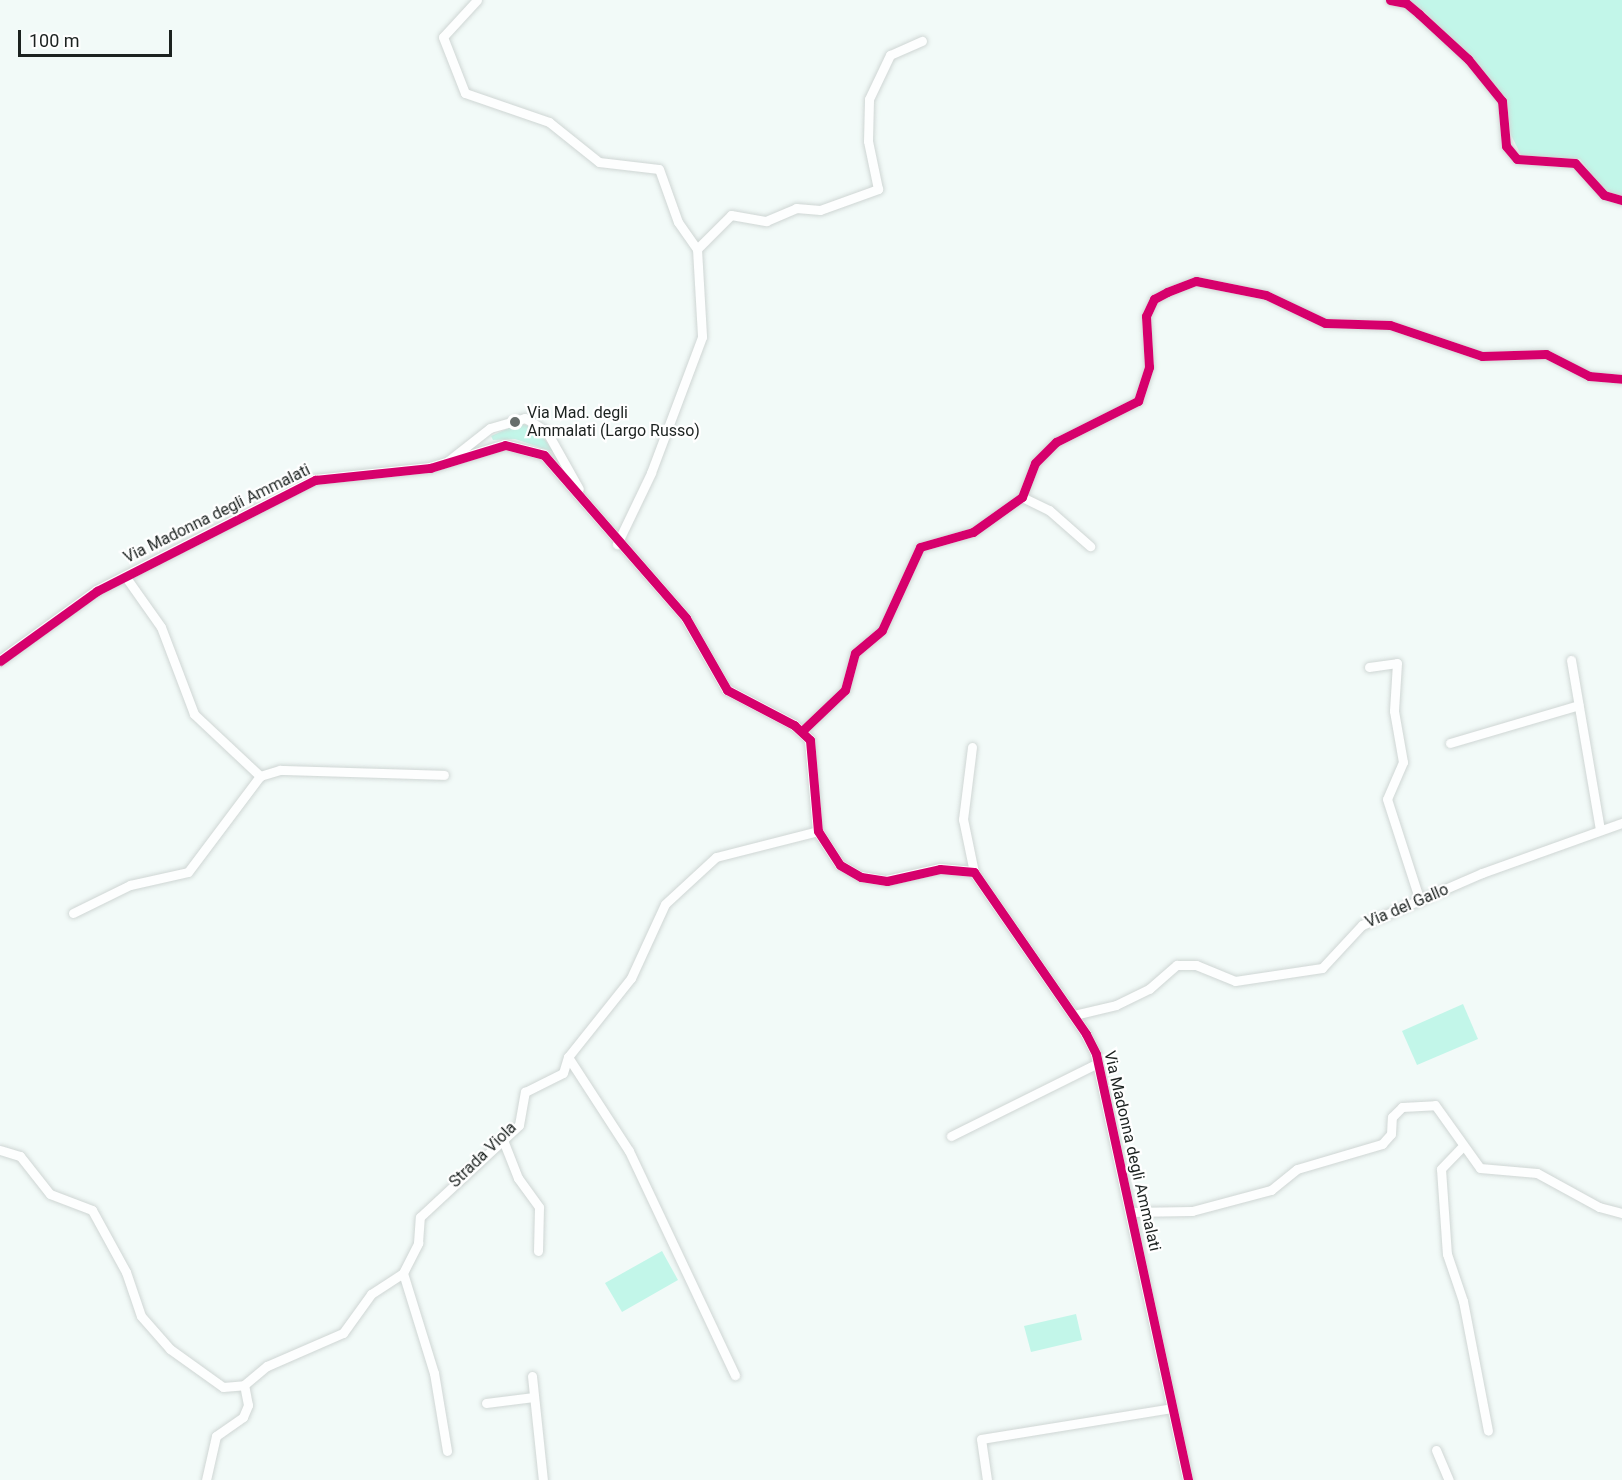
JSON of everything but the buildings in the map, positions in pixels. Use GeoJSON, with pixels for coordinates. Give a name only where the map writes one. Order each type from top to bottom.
{"type":"FeatureCollection","features":[{"type":"Feature","properties":{"kind":"street"},"geometry":{"type":"LineString","coordinates":[[477,0],[443,38],[465,93],[549,122],[599,162],[659,169],[678,222],[697,249],[702,337],[651,473],[617,544]]}},
{"type":"Feature","properties":{"kind":"street"},"geometry":{"type":"LineString","coordinates":[[1390,0],[1413,8],[1468,59],[1502,101],[1506,146],[1517,159],[1575,163],[1604,195],[1622,200]]}},
{"type":"Feature","properties":{"kind":"street"},"geometry":{"type":"LineString","coordinates":[[697,249],[731,215],[766,221],[796,208],[820,210],[878,189],[868,141],[869,99],[890,56],[922,41]]}},
{"type":"Feature","properties":{"kind":"street"},"geometry":{"type":"LineString","coordinates":[[972,747],[963,819],[974,872],[940,869],[873,880],[840,865],[818,831],[813,747],[802,730],[845,690],[848,667],[862,644],[882,630],[913,554],[951,535],[973,532],[1022,497],[1035,463],[1056,442],[1138,401],[1149,367],[1144,331],[1154,299],[1196,281],[1266,295],[1325,323],[1390,324],[1482,356],[1546,354],[1589,376],[1622,379]]}},
{"type":"Feature","properties":{"kind":"street"},"geometry":{"type":"LineString","coordinates":[[448,461],[490,428],[525,418],[547,432],[579,489]]}},
{"type":"Feature","properties":{"kind":"street","name":"Via Madonna degli Ammalati"},"geometry":{"type":"LineString","coordinates":[[0,661],[74,605],[125,576],[315,480],[415,470],[489,446],[519,446],[544,455],[579,489],[617,544],[686,618],[727,690],[802,730]]}},
{"type":"Feature","properties":{"kind":"street"},"geometry":{"type":"LineString","coordinates":[[1022,497],[1049,510],[1090,546]]}},
{"type":"Feature","properties":{"kind":"street"},"geometry":{"type":"LineString","coordinates":[[125,576],[161,627],[194,714],[260,776]]}},
{"type":"Feature","properties":{"kind":"street"},"geometry":{"type":"LineString","coordinates":[[1571,660],[1600,831]]}},
{"type":"Feature","properties":{"kind":"street"},"geometry":{"type":"LineString","coordinates":[[1369,667],[1397,663],[1394,711],[1403,762],[1387,799],[1420,902]]}},
{"type":"Feature","properties":{"kind":"street"},"geometry":{"type":"LineString","coordinates":[[1450,743],[1579,705]]}},
{"type":"Feature","properties":{"kind":"street"},"geometry":{"type":"LineString","coordinates":[[73,913],[130,885],[188,872],[260,776],[280,770],[444,775]]}},
{"type":"Feature","properties":{"kind":"street","name":"Via del Gallo"},"geometry":{"type":"LineString","coordinates":[[1074,1015],[1116,1005],[1149,989],[1178,965],[1196,965],[1235,981],[1322,968],[1353,930],[1622,822]]}},
{"type":"Feature","properties":{"kind":"street","name":"Strada Viola"},"geometry":{"type":"LineString","coordinates":[[403,1273],[418,1243],[420,1218],[464,1171],[519,1125],[525,1092],[562,1073],[568,1057],[631,978],[665,904],[706,864],[731,851],[818,831]]}},
{"type":"Feature","properties":{"kind":"street","name":"Via Madonna degli Ammalati"},"geometry":{"type":"LineString","coordinates":[[974,872],[1074,1015],[1098,1063],[1188,1480]]}},
{"type":"Feature","properties":{"kind":"street"},"geometry":{"type":"LineString","coordinates":[[568,1057],[629,1151],[735,1375]]}},
{"type":"Feature","properties":{"kind":"street"},"geometry":{"type":"LineString","coordinates":[[951,1136],[1098,1063]]}},
{"type":"Feature","properties":{"kind":"street"},"geometry":{"type":"LineString","coordinates":[[1130,1212],[1192,1211],[1271,1190],[1298,1168],[1382,1144],[1391,1134],[1392,1117],[1414,1105],[1435,1105],[1461,1148],[1480,1168],[1537,1173],[1599,1207],[1622,1213]]}},
{"type":"Feature","properties":{"kind":"street"},"geometry":{"type":"LineString","coordinates":[[503,1140],[518,1178],[539,1207],[538,1251]]}},
{"type":"Feature","properties":{"kind":"street"},"geometry":{"type":"LineString","coordinates":[[1461,1148],[1441,1169],[1447,1254],[1463,1301],[1488,1431]]}},
{"type":"Feature","properties":{"kind":"street"},"geometry":{"type":"LineString","coordinates":[[0,1150],[20,1156],[50,1194],[92,1210],[126,1272],[141,1316],[170,1348],[224,1387],[244,1385],[267,1366],[343,1333],[370,1294],[403,1273],[434,1373],[447,1450]]}},
{"type":"Feature","properties":{"kind":"street"},"geometry":{"type":"LineString","coordinates":[[532,1376],[543,1480]]}},
{"type":"Feature","properties":{"kind":"street"},"geometry":{"type":"LineString","coordinates":[[206,1480],[216,1436],[243,1417],[248,1405],[244,1385]]}},
{"type":"Feature","properties":{"kind":"street"},"geometry":{"type":"LineString","coordinates":[[486,1403],[534,1397]]}},
{"type":"Feature","properties":{"kind":"street"},"geometry":{"type":"LineString","coordinates":[[987,1480],[981,1439],[1172,1408]]}},
{"type":"Feature","properties":{"kind":"street"},"geometry":{"type":"LineString","coordinates":[[1436,1450],[1449,1480]]}},
{"type":"Feature","properties":{"kind":"green space"},"geometry":{"type":"Polygon","coordinates":[[[1406,0],[1622,0],[1622,196],[1605,192],[1580,159],[1521,155],[1511,135],[1506,98],[1425,12],[1406,0]]]}},
{"type":"Feature","properties":{"kind":"green space"},"geometry":{"type":"Polygon","coordinates":[[[520,423],[537,429],[554,452],[515,439],[493,440],[491,436],[520,423]]]}},
{"type":"Feature","properties":{"kind":"green space"},"geometry":{"type":"Polygon","coordinates":[[[1463,1004],[1478,1039],[1417,1065],[1402,1031],[1463,1004]]]}},
{"type":"Feature","properties":{"kind":"green space"},"geometry":{"type":"Polygon","coordinates":[[[662,1251],[678,1280],[622,1312],[605,1283],[662,1251]]]}},
{"type":"Feature","properties":{"kind":"green space"},"geometry":{"type":"Polygon","coordinates":[[[1076,1314],[1082,1340],[1031,1352],[1024,1326],[1076,1314]]]}},
{"type":"Feature","properties":{"kind":"cycle path"},"geometry":{"type":"LineString","coordinates":[[1390,0],[1406,3],[1419,14],[1468,59],[1502,101],[1506,146],[1517,159],[1575,163],[1604,195],[1622,200]]}},
{"type":"Feature","properties":{"kind":"cycle path"},"geometry":{"type":"LineString","coordinates":[[802,731],[845,690],[855,653],[882,630],[920,547],[973,532],[1022,497],[1035,463],[1056,442],[1138,401],[1149,367],[1146,316],[1154,299],[1167,292],[1196,281],[1266,295],[1325,323],[1390,325],[1482,356],[1546,354],[1589,376],[1622,379]]}},
{"type":"Feature","properties":{"kind":"cycle path"},"geometry":{"type":"LineString","coordinates":[[0,661],[97,591],[315,480],[430,468],[505,445],[544,455],[686,618],[727,690],[794,725],[810,740],[818,831],[840,865],[861,877],[887,881],[940,869],[974,872],[1086,1034],[1096,1054],[1188,1480]]}},
{"type":"Feature","properties":{"kind":"place","name":"Via Mad. degli Ammalati (Largo Russo)"},"geometry":{"type":"Point","coordinates":[515,422]}}]}
